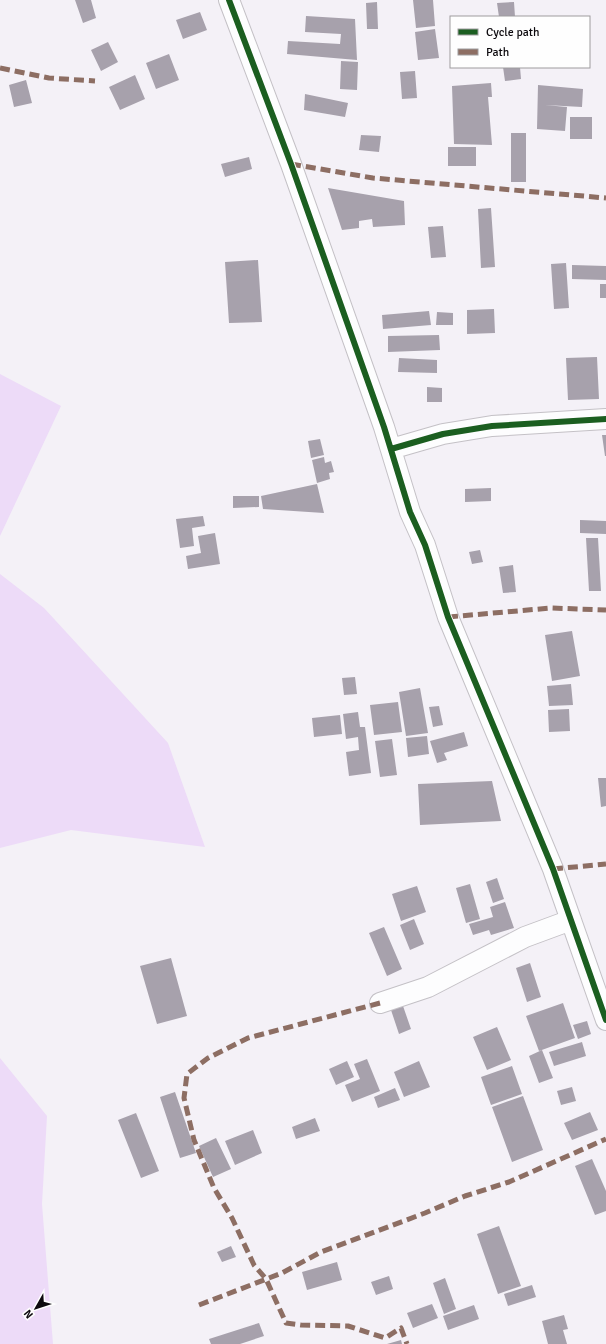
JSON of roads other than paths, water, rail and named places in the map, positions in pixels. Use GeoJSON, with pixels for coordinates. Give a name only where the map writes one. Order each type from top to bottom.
{"type":"FeatureCollection","features":[{"type":"Feature","properties":{"kind":"street"},"geometry":{"type":"LineString","coordinates":[[229,0],[291,164],[391,449],[410,512],[425,544],[448,618],[553,869],[606,1020]]}},
{"type":"Feature","properties":{"kind":"street"},"geometry":{"type":"LineString","coordinates":[[391,449],[442,434],[492,426],[606,419]]}},
{"type":"Feature","properties":{"kind":"street"},"geometry":{"type":"LineString","coordinates":[[380,1003],[428,987],[525,938],[571,920]]}}]}
